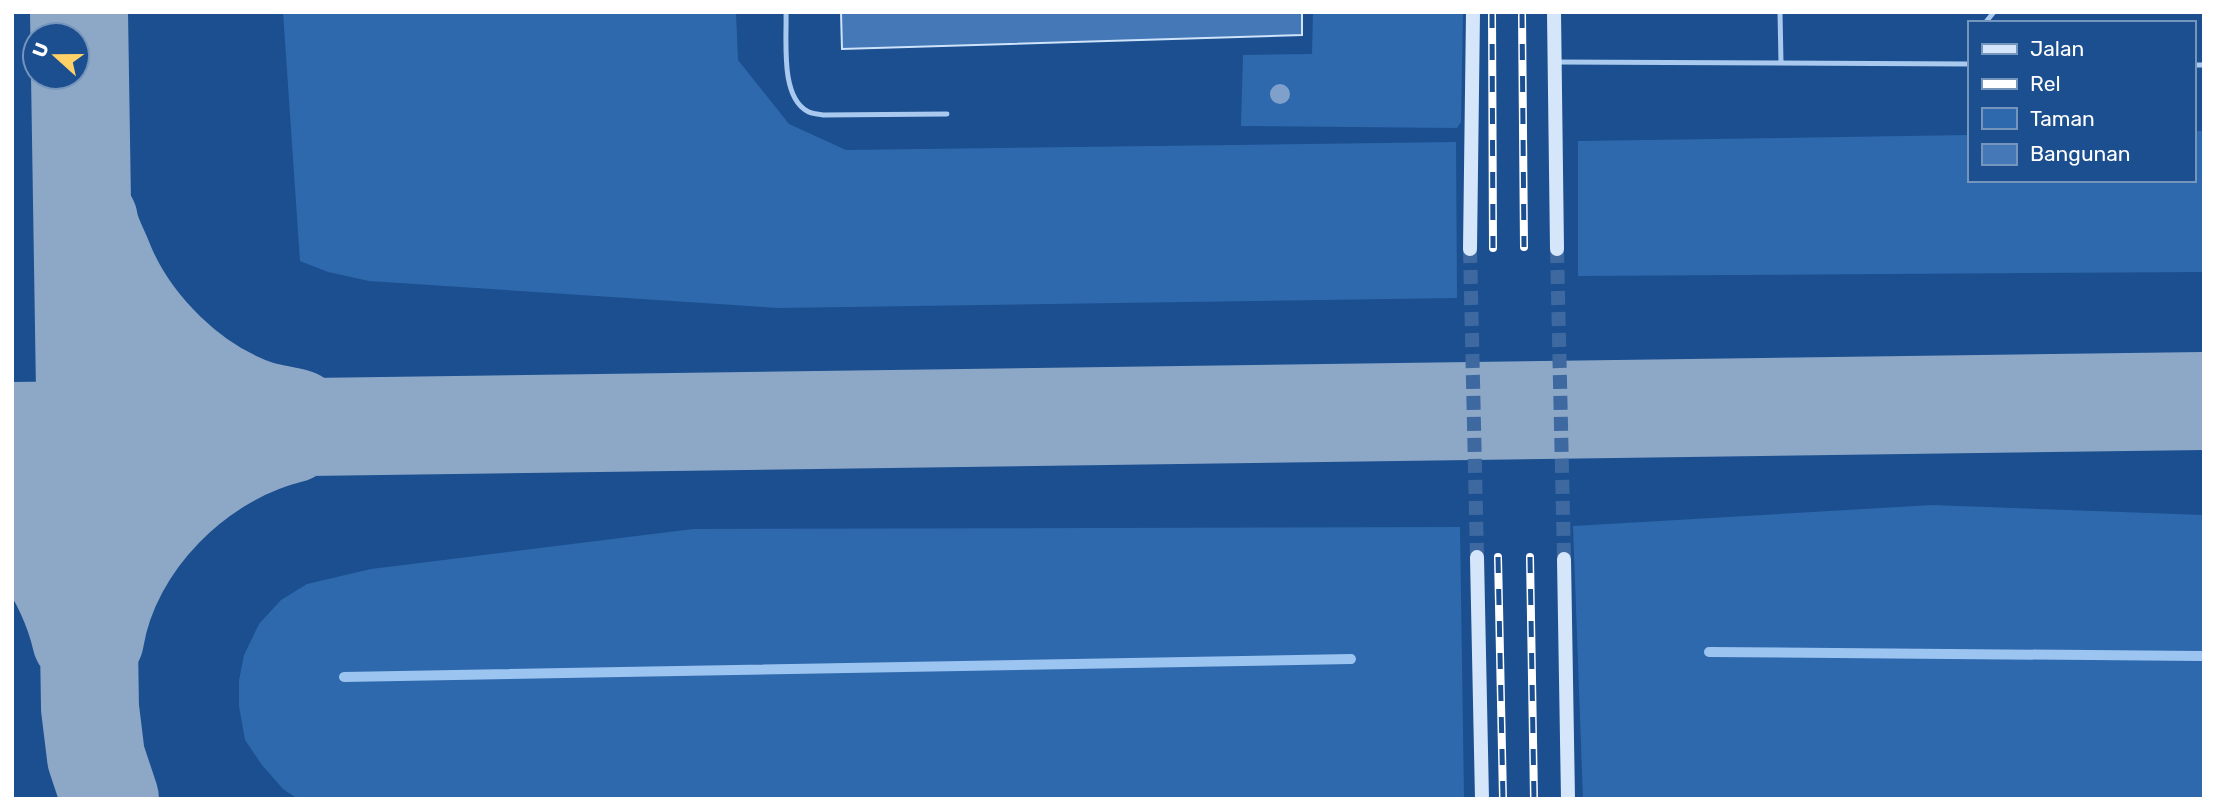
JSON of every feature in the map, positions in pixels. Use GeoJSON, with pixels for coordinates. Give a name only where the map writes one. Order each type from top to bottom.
{"type":"FeatureCollection","features":[{"type":"Feature","properties":{"kind":"street"},"geometry":{"type":"LineString","coordinates":[[1470,249],[1473,12]]}},
{"type":"Feature","properties":{"kind":"street"},"geometry":{"type":"LineString","coordinates":[[1554,12],[1557,248]]}},
{"type":"Feature","properties":{"kind":"street"},"geometry":{"type":"LineString","coordinates":[[1477,557],[1482,799]]}},
{"type":"Feature","properties":{"kind":"street"},"geometry":{"type":"LineString","coordinates":[[1564,559],[1568,799]]}},
{"type":"Feature","properties":{"kind":"lane"},"geometry":{"type":"LineString","coordinates":[[786,12],[788,82],[793,97],[807,111],[823,116],[947,114]]}},
{"type":"Feature","properties":{"kind":"lane"},"geometry":{"type":"LineString","coordinates":[[1780,12],[1781,63]]}},
{"type":"Feature","properties":{"kind":"lane"},"geometry":{"type":"LineString","coordinates":[[1555,62],[1968,64]]}},
{"type":"Feature","properties":{"kind":"green space"},"geometry":{"type":"Polygon","coordinates":[[[283,12],[736,12],[738,60],[789,124],[846,150],[1456,142],[1457,298],[778,308],[369,281],[328,272],[300,261],[283,12]]]}},
{"type":"Feature","properties":{"kind":"green space"},"geometry":{"type":"Polygon","coordinates":[[[1313,12],[1463,12],[1461,122],[1457,128],[1241,126],[1243,55],[1312,54],[1313,12]]]}},
{"type":"Feature","properties":{"kind":"green space"},"geometry":{"type":"Polygon","coordinates":[[[2195,131],[2204,131],[2204,272],[1578,276],[1578,141],[1968,135],[1968,182],[2195,182],[2195,131]]]}},
{"type":"Feature","properties":{"kind":"green space"},"geometry":{"type":"Polygon","coordinates":[[[1932,505],[2204,515],[2204,799],[1583,799],[1573,526],[1932,505]]]}},
{"type":"Feature","properties":{"kind":"green space"},"geometry":{"type":"Polygon","coordinates":[[[1460,527],[1464,799],[298,799],[283,789],[245,740],[239,706],[239,680],[244,655],[259,624],[281,600],[307,584],[371,569],[693,529],[1460,527]]]}},
{"type":"Feature","properties":{"kind":"building"},"geometry":{"type":"Polygon","coordinates":[[[841,12],[1302,12],[1302,35],[842,49],[841,12]]]}},
{"type":"Feature","properties":{"kind":"waterway"},"geometry":{"type":"LineString","coordinates":[[1709,652],[2204,656]]}},
{"type":"Feature","properties":{"kind":"waterway"},"geometry":{"type":"LineString","coordinates":[[344,677],[1351,659]]}},
{"type":"Feature","properties":{"kind":"taxiway"},"geometry":{"type":"LineString","coordinates":[[79,12],[90,708],[96,757],[110,799]]}},
{"type":"Feature","properties":{"kind":"taxiway"},"geometry":{"type":"LineString","coordinates":[[89,221],[115,285],[130,309],[166,352],[211,387],[235,400],[260,410],[296,418]]}},
{"type":"Feature","properties":{"kind":"taxiway"},"geometry":{"type":"LineString","coordinates":[[12,431],[2204,401]]}},
{"type":"Feature","properties":{"kind":"taxiway"},"geometry":{"type":"LineString","coordinates":[[95,639],[104,603],[119,569],[139,538],[164,509],[192,483],[223,462],[256,445],[291,434]]}},
{"type":"Feature","properties":{"kind":"taxiway"},"geometry":{"type":"LineString","coordinates":[[12,514],[35,542],[63,588],[81,639]]}},
{"type":"Feature","properties":{"kind":"tunnel"},"geometry":{"type":"LineString","coordinates":[[1470,249],[1477,557]]}},
{"type":"Feature","properties":{"kind":"tunnel"},"geometry":{"type":"LineString","coordinates":[[1557,249],[1564,559]]}},
{"type":"Feature","properties":{"kind":"railway"},"geometry":{"type":"LineString","coordinates":[[1492,12],[1493,248]]}},
{"type":"Feature","properties":{"kind":"railway"},"geometry":{"type":"LineString","coordinates":[[1522,12],[1524,247]]}},
{"type":"Feature","properties":{"kind":"railway"},"geometry":{"type":"LineString","coordinates":[[1498,557],[1503,799]]}},
{"type":"Feature","properties":{"kind":"railway"},"geometry":{"type":"LineString","coordinates":[[1530,557],[1534,799]]}}]}
